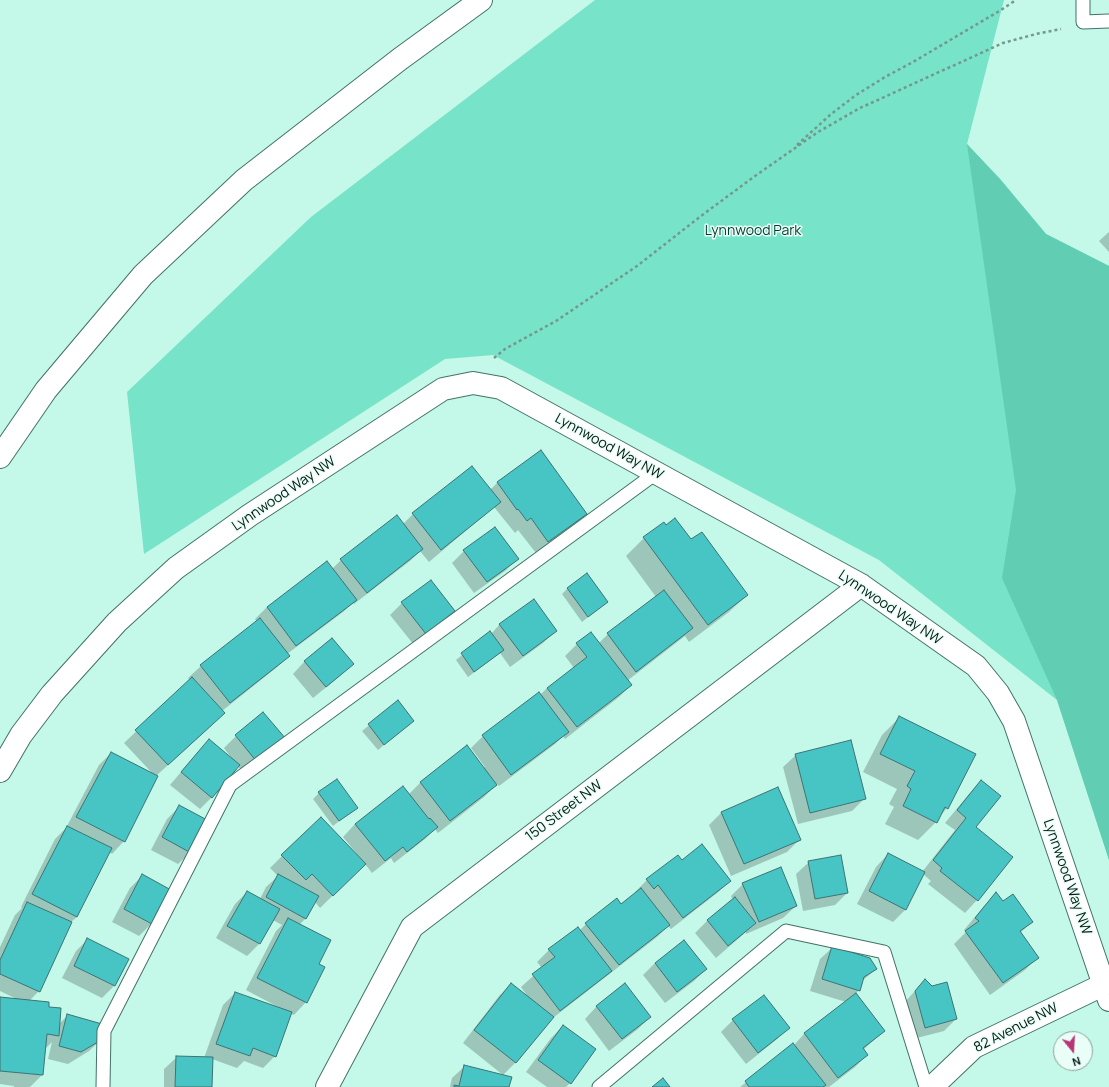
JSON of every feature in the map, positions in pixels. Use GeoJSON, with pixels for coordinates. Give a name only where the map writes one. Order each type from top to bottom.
{"type":"FeatureCollection","features":[{"type":"Feature","properties":{"kind":"main road"},"geometry":{"type":"LineString","coordinates":[[0,457],[46,390],[143,275],[244,180],[400,59],[481,0]]}},
{"type":"Feature","properties":{"kind":"main road","name":"Lynnwood Way NW"},"geometry":{"type":"LineString","coordinates":[[0,771],[21,735],[52,694],[117,622],[176,568],[250,515],[443,389],[473,383],[501,388],[861,585],[976,666],[998,693],[1014,721],[1107,989]]}},
{"type":"Feature","properties":{"kind":"main road","name":"150 Street NW"},"geometry":{"type":"LineString","coordinates":[[327,1087],[412,927],[861,585]]}},
{"type":"Feature","properties":{"kind":"main road","name":"82 Avenue NW"},"geometry":{"type":"LineString","coordinates":[[932,1087],[974,1047],[1107,989]]}},
{"type":"Feature","properties":{"kind":"lane"},"geometry":{"type":"LineString","coordinates":[[1083,0],[1083,22],[1109,21]]}},
{"type":"Feature","properties":{"kind":"lane"},"geometry":{"type":"LineString","coordinates":[[103,1087],[104,1031],[230,785],[656,473]]}},
{"type":"Feature","properties":{"kind":"lane"},"geometry":{"type":"LineString","coordinates":[[599,1087],[786,930],[884,952],[926,1087]]}},
{"type":"Feature","properties":{"kind":"path"},"geometry":{"type":"LineString","coordinates":[[789,152],[830,115],[856,95],[885,76],[913,62],[1016,0]]}},
{"type":"Feature","properties":{"kind":"path"},"geometry":{"type":"LineString","coordinates":[[459,386],[505,348],[556,321],[637,266],[701,216],[818,132],[860,108],[1003,43],[1083,22]]}},
{"type":"Feature","properties":{"kind":"green space","name":"Lynnwood Park"},"geometry":{"type":"Polygon","coordinates":[[[595,0],[1004,0],[967,144],[1000,179],[1046,234],[1109,266],[1109,860],[1057,700],[879,560],[493,355],[445,359],[144,554],[127,392],[311,217],[595,0]]]}},
{"type":"Feature","properties":{"kind":"green space"},"geometry":{"type":"Polygon","coordinates":[[[967,144],[1000,179],[1046,234],[1109,266],[1109,860],[1057,700],[1002,578],[1016,490],[967,144]]]}},
{"type":"Feature","properties":{"kind":"building"},"geometry":{"type":"Polygon","coordinates":[[[541,450],[587,514],[548,542],[531,518],[527,521],[518,509],[517,510],[497,482],[541,450]]]}},
{"type":"Feature","properties":{"kind":"building"},"geometry":{"type":"Polygon","coordinates":[[[472,466],[501,502],[441,550],[412,513],[472,466]]]}},
{"type":"Feature","properties":{"kind":"building"},"geometry":{"type":"Polygon","coordinates":[[[397,515],[423,549],[367,593],[340,559],[397,515]]]}},
{"type":"Feature","properties":{"kind":"building"},"geometry":{"type":"Polygon","coordinates":[[[675,518],[691,539],[702,532],[748,595],[708,625],[643,537],[664,522],[666,525],[675,518]]]}},
{"type":"Feature","properties":{"kind":"building"},"geometry":{"type":"Polygon","coordinates":[[[495,527],[519,559],[487,582],[463,550],[495,527]]]}},
{"type":"Feature","properties":{"kind":"building"},"geometry":{"type":"Polygon","coordinates":[[[327,561],[357,600],[296,646],[267,607],[327,561]]]}},
{"type":"Feature","properties":{"kind":"building"},"geometry":{"type":"Polygon","coordinates":[[[587,573],[608,602],[588,617],[567,588],[587,573]]]}},
{"type":"Feature","properties":{"kind":"building"},"geometry":{"type":"Polygon","coordinates":[[[431,580],[455,611],[426,634],[401,602],[431,580]]]}},
{"type":"Feature","properties":{"kind":"building"},"geometry":{"type":"Polygon","coordinates":[[[664,590],[693,628],[636,672],[607,633],[664,590]]]}},
{"type":"Feature","properties":{"kind":"building"},"geometry":{"type":"Polygon","coordinates":[[[534,599],[557,631],[523,656],[499,624],[534,599]]]}},
{"type":"Feature","properties":{"kind":"building"},"geometry":{"type":"Polygon","coordinates":[[[260,618],[290,656],[230,703],[200,665],[260,618]]]}},
{"type":"Feature","properties":{"kind":"building"},"geometry":{"type":"Polygon","coordinates":[[[490,631],[504,650],[474,672],[461,653],[490,631]]]}},
{"type":"Feature","properties":{"kind":"building"},"geometry":{"type":"Polygon","coordinates":[[[591,632],[632,685],[577,727],[547,688],[587,657],[576,643],[591,632]]]}},
{"type":"Feature","properties":{"kind":"building"},"geometry":{"type":"Polygon","coordinates":[[[332,638],[354,664],[326,687],[304,661],[332,638]]]}},
{"type":"Feature","properties":{"kind":"building"},"geometry":{"type":"Polygon","coordinates":[[[192,677],[225,713],[168,765],[135,730],[192,677]]]}},
{"type":"Feature","properties":{"kind":"building"},"geometry":{"type":"Polygon","coordinates":[[[539,692],[569,732],[511,775],[482,735],[539,692]]]}},
{"type":"Feature","properties":{"kind":"building"},"geometry":{"type":"Polygon","coordinates":[[[398,700],[414,721],[384,745],[368,724],[398,700]]]}},
{"type":"Feature","properties":{"kind":"building"},"geometry":{"type":"Polygon","coordinates":[[[263,712],[286,739],[257,762],[235,735],[263,712]]]}},
{"type":"Feature","properties":{"kind":"building"},"geometry":{"type":"Polygon","coordinates":[[[899,716],[976,754],[948,809],[945,807],[937,823],[903,806],[911,789],[907,786],[915,771],[880,754],[899,716]]]}},
{"type":"Feature","properties":{"kind":"building"},"geometry":{"type":"Polygon","coordinates":[[[209,739],[240,765],[212,798],[181,772],[209,739]]]}},
{"type":"Feature","properties":{"kind":"building"},"geometry":{"type":"Polygon","coordinates":[[[851,740],[866,799],[810,813],[795,754],[851,740]]]}},
{"type":"Feature","properties":{"kind":"building"},"geometry":{"type":"Polygon","coordinates":[[[467,745],[497,785],[450,821],[420,782],[467,745]]]}},
{"type":"Feature","properties":{"kind":"building"},"geometry":{"type":"Polygon","coordinates":[[[111,752],[158,776],[125,842],[76,817],[111,752]]]}},
{"type":"Feature","properties":{"kind":"building"},"geometry":{"type":"Polygon","coordinates":[[[337,779],[358,808],[339,821],[318,792],[337,779]]]}},
{"type":"Feature","properties":{"kind":"building"},"geometry":{"type":"Polygon","coordinates":[[[981,780],[1001,796],[976,827],[1013,857],[978,901],[940,871],[942,868],[933,860],[966,818],[957,810],[981,780]]]}},
{"type":"Feature","properties":{"kind":"building"},"geometry":{"type":"Polygon","coordinates":[[[403,786],[429,819],[430,818],[438,827],[407,852],[403,847],[385,861],[355,824],[403,786]]]}},
{"type":"Feature","properties":{"kind":"building"},"geometry":{"type":"Polygon","coordinates":[[[778,787],[801,840],[744,864],[721,812],[778,787]]]}},
{"type":"Feature","properties":{"kind":"building"},"geometry":{"type":"Polygon","coordinates":[[[179,805],[209,821],[191,853],[162,837],[179,805]]]}},
{"type":"Feature","properties":{"kind":"building"},"geometry":{"type":"Polygon","coordinates":[[[321,817],[366,864],[333,896],[312,874],[306,880],[281,855],[321,817]]]}},
{"type":"Feature","properties":{"kind":"building"},"geometry":{"type":"Polygon","coordinates":[[[67,826],[112,848],[77,917],[32,894],[67,826]]]}},
{"type":"Feature","properties":{"kind":"building"},"geometry":{"type":"Polygon","coordinates":[[[702,844],[731,881],[683,918],[658,885],[654,889],[646,879],[678,855],[682,860],[702,844]]]}},
{"type":"Feature","properties":{"kind":"building"},"geometry":{"type":"Polygon","coordinates":[[[888,853],[925,872],[906,910],[869,891],[888,853]]]}},
{"type":"Feature","properties":{"kind":"building"},"geometry":{"type":"Polygon","coordinates":[[[841,855],[848,893],[815,899],[808,861],[841,855]]]}},
{"type":"Feature","properties":{"kind":"building"},"geometry":{"type":"Polygon","coordinates":[[[781,867],[797,906],[759,922],[742,883],[781,867]]]}},
{"type":"Feature","properties":{"kind":"building"},"geometry":{"type":"Polygon","coordinates":[[[142,874],[171,890],[152,924],[124,909],[142,874]]]}},
{"type":"Feature","properties":{"kind":"building"},"geometry":{"type":"Polygon","coordinates":[[[278,874],[319,896],[306,919],[266,897],[278,874]]]}},
{"type":"Feature","properties":{"kind":"building"},"geometry":{"type":"Polygon","coordinates":[[[641,888],[670,925],[619,965],[585,923],[617,898],[621,904],[641,888]]]}},
{"type":"Feature","properties":{"kind":"building"},"geometry":{"type":"Polygon","coordinates":[[[247,891],[280,909],[260,944],[227,926],[247,891]]]}},
{"type":"Feature","properties":{"kind":"building"},"geometry":{"type":"Polygon","coordinates":[[[996,892],[1003,901],[1013,894],[1033,922],[1020,931],[1039,958],[1003,983],[965,931],[979,921],[975,918],[996,892]]]}},
{"type":"Feature","properties":{"kind":"building"},"geometry":{"type":"Polygon","coordinates":[[[735,897],[756,923],[728,946],[707,920],[735,897]]]}},
{"type":"Feature","properties":{"kind":"building"},"geometry":{"type":"Polygon","coordinates":[[[27,902],[72,922],[40,992],[0,974],[0,960],[27,902]]]}},
{"type":"Feature","properties":{"kind":"building"},"geometry":{"type":"Polygon","coordinates":[[[288,918],[331,940],[319,964],[325,967],[307,1003],[257,978],[288,918]]]}},
{"type":"Feature","properties":{"kind":"building"},"geometry":{"type":"Polygon","coordinates":[[[578,927],[612,971],[560,1011],[532,974],[555,957],[548,949],[578,927]]]}},
{"type":"Feature","properties":{"kind":"building"},"geometry":{"type":"Polygon","coordinates":[[[87,938],[129,959],[115,986],[74,966],[87,938]]]}},
{"type":"Feature","properties":{"kind":"building"},"geometry":{"type":"Polygon","coordinates":[[[684,940],[707,969],[677,992],[655,963],[684,940]]]}},
{"type":"Feature","properties":{"kind":"building"},"geometry":{"type":"Polygon","coordinates":[[[832,946],[870,958],[877,969],[864,977],[860,991],[822,979],[832,946]]]}},
{"type":"Feature","properties":{"kind":"building"},"geometry":{"type":"Polygon","coordinates":[[[925,979],[932,986],[947,982],[957,1019],[925,1028],[915,991],[925,979]]]}},
{"type":"Feature","properties":{"kind":"building"},"geometry":{"type":"Polygon","coordinates":[[[511,983],[554,1017],[516,1063],[474,1030],[511,983]]]}},
{"type":"Feature","properties":{"kind":"building"},"geometry":{"type":"Polygon","coordinates":[[[625,983],[651,1017],[622,1039],[596,1006],[625,983]]]}},
{"type":"Feature","properties":{"kind":"building"},"geometry":{"type":"Polygon","coordinates":[[[235,992],[292,1012],[276,1057],[253,1048],[250,1056],[216,1044],[235,992]]]}},
{"type":"Feature","properties":{"kind":"building"},"geometry":{"type":"Polygon","coordinates":[[[856,993],[885,1031],[863,1048],[868,1055],[838,1078],[804,1033],[856,993]]]}},
{"type":"Feature","properties":{"kind":"building"},"geometry":{"type":"Polygon","coordinates":[[[764,995],[790,1028],[758,1053],[732,1019],[764,995]]]}},
{"type":"Feature","properties":{"kind":"building"},"geometry":{"type":"Polygon","coordinates":[[[0,997],[49,1002],[49,1007],[61,1008],[59,1036],[47,1034],[43,1075],[0,1071],[0,997]]]}},
{"type":"Feature","properties":{"kind":"building"},"geometry":{"type":"Polygon","coordinates":[[[67,1014],[102,1024],[103,1039],[81,1052],[59,1046],[67,1014]]]}},
{"type":"Feature","properties":{"kind":"building"},"geometry":{"type":"Polygon","coordinates":[[[563,1025],[596,1049],[571,1084],[538,1060],[563,1025]]]}},
{"type":"Feature","properties":{"kind":"building"},"geometry":{"type":"Polygon","coordinates":[[[793,1043],[826,1085],[823,1087],[749,1087],[745,1081],[793,1043]]]}},
{"type":"Feature","properties":{"kind":"building"},"geometry":{"type":"Polygon","coordinates":[[[176,1056],[213,1057],[212,1087],[175,1087],[176,1056]]]}},
{"type":"Feature","properties":{"kind":"building"},"geometry":{"type":"Polygon","coordinates":[[[464,1065],[512,1077],[509,1087],[454,1087],[454,1085],[459,1086],[464,1065]]]}},
{"type":"Feature","properties":{"kind":"building"},"geometry":{"type":"Polygon","coordinates":[[[663,1078],[670,1087],[652,1087],[663,1078]]]}}]}
